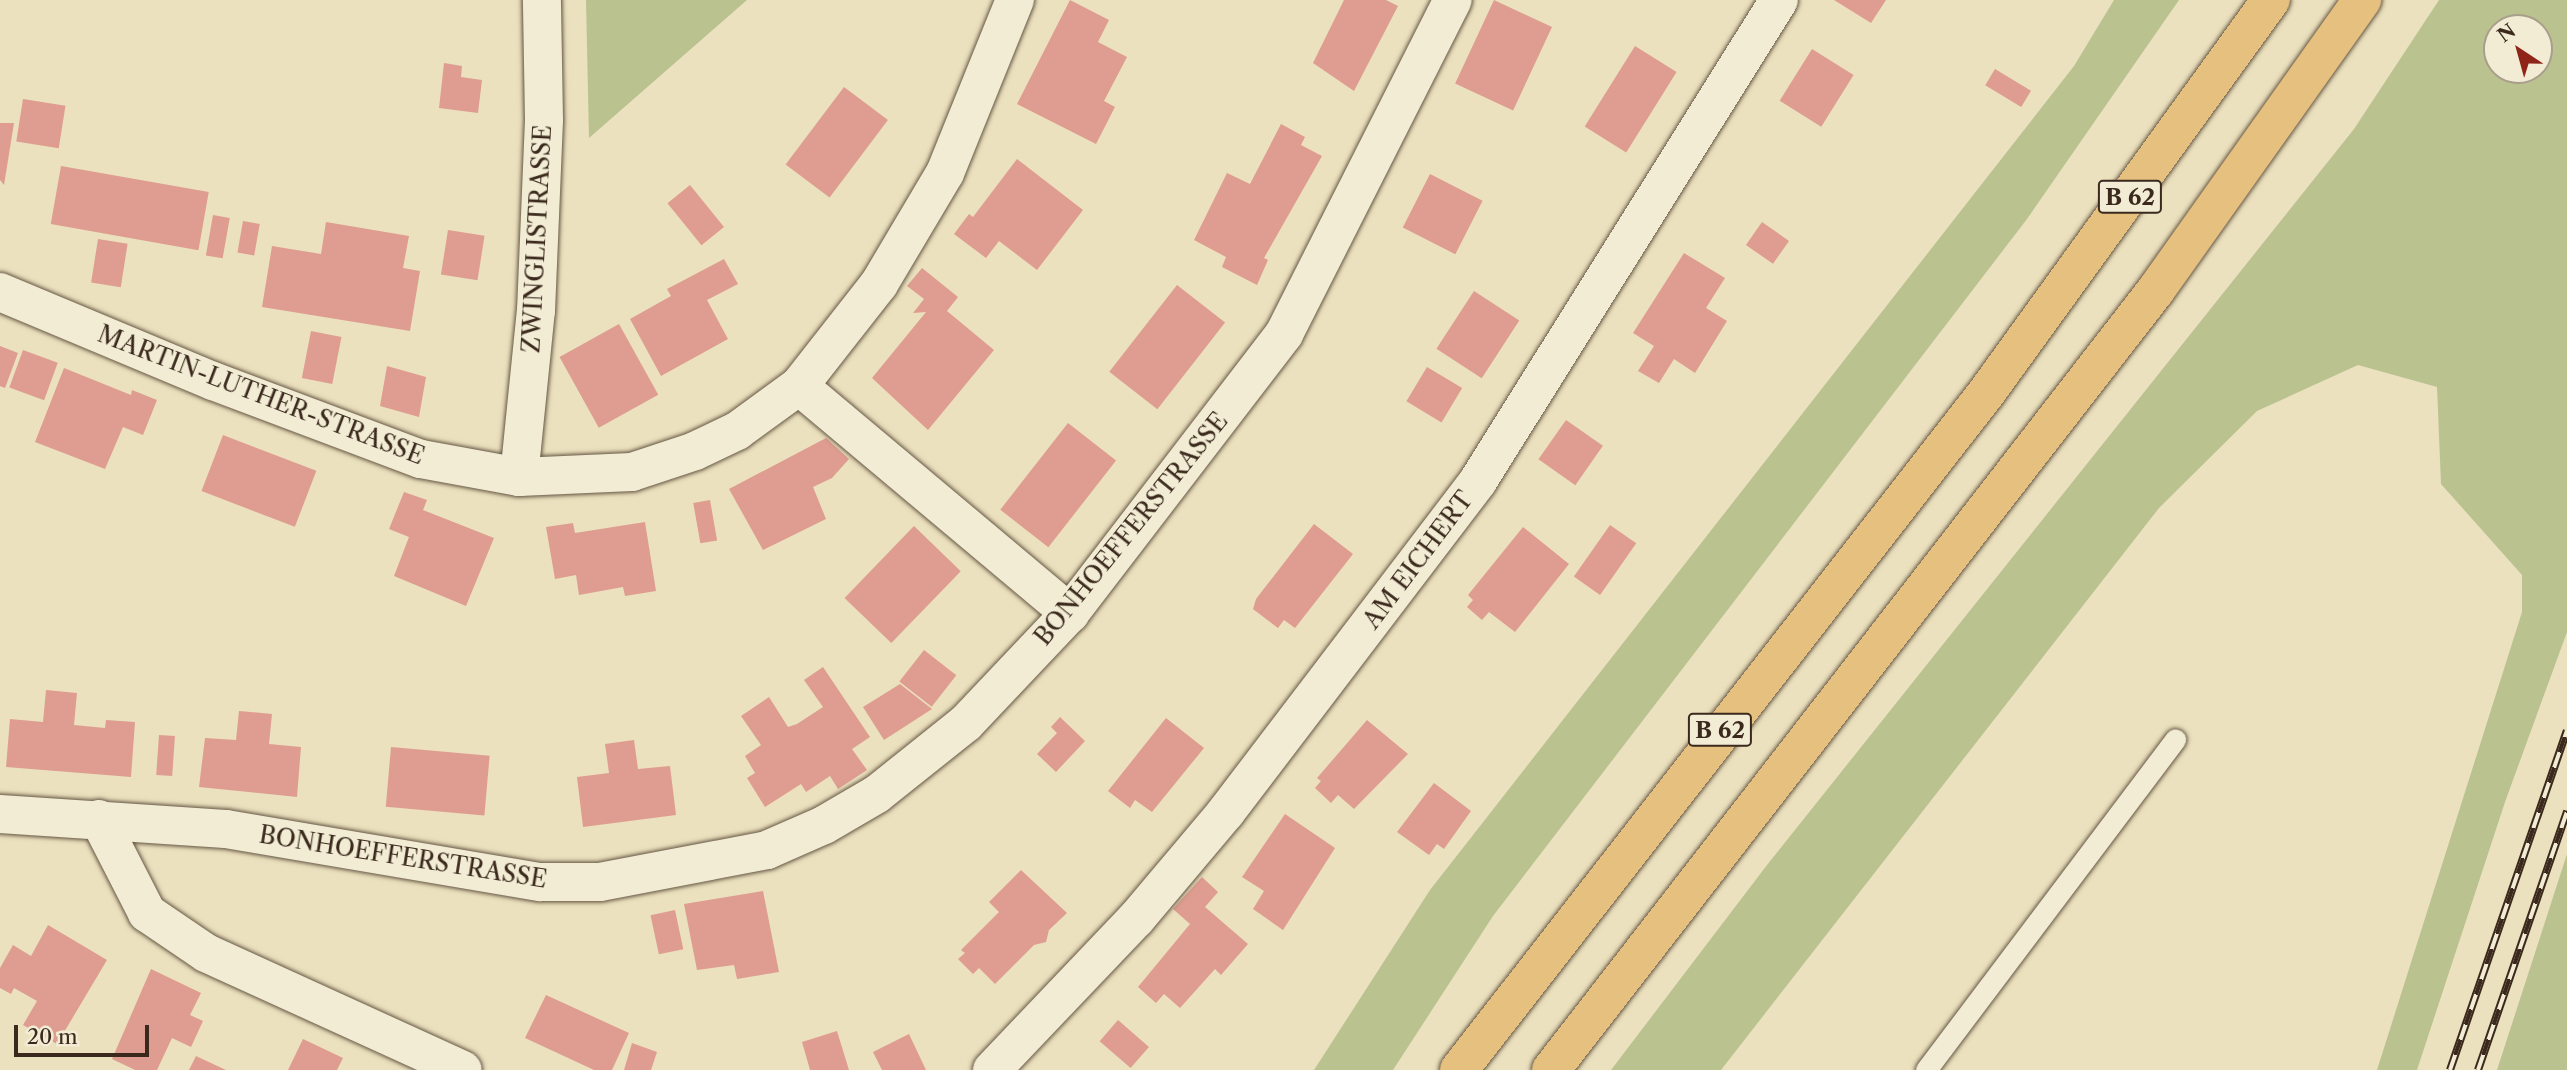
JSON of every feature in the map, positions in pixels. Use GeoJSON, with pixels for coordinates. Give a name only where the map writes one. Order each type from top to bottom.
{"type":"FeatureCollection","features":[{"type":"Feature","properties":{"kind":"highway","name":"B 62"},"geometry":{"type":"LineString","coordinates":[[2088,256],[2239,0]]}},
{"type":"Feature","properties":{"kind":"highway","name":"B 62"},"geometry":{"type":"LineString","coordinates":[[1459,1070],[2088,256],[2271,0]]}},
{"type":"Feature","properties":{"kind":"highway"},"geometry":{"type":"LineString","coordinates":[[1551,1070],[2156,290],[2362,0]]}},
{"type":"Feature","properties":{"kind":"street","name":"ZWINGLISTRASSE"},"geometry":{"type":"LineString","coordinates":[[519,477],[536,311],[544,120],[542,0]]}},
{"type":"Feature","properties":{"kind":"street","name":"MARTIN-LUTHER-STRASSE"},"geometry":{"type":"LineString","coordinates":[[0,292],[213,381],[421,459],[519,477],[632,472],[695,452],[737,431],[799,386],[879,284],[945,173],[1015,0]]}},
{"type":"Feature","properties":{"kind":"street","name":"BONHOEFFERSTRASSE"},"geometry":{"type":"LineString","coordinates":[[0,814],[226,829],[541,882],[600,882],[767,850],[824,825],[877,794],[966,723],[1070,612],[1284,334],[1453,0]]}},
{"type":"Feature","properties":{"kind":"street","name":"AM EICHERT"},"geometry":{"type":"LineString","coordinates":[[992,1070],[1136,919],[1226,812],[1478,481],[1779,0]]}},
{"type":"Feature","properties":{"kind":"street"},"geometry":{"type":"LineString","coordinates":[[799,386],[1070,612]]}},
{"type":"Feature","properties":{"kind":"street"},"geometry":{"type":"LineString","coordinates":[[99,819],[147,913],[206,953],[463,1070]]}},
{"type":"Feature","properties":{"kind":"lane"},"geometry":{"type":"LineString","coordinates":[[1926,1070],[2175,738]]}},
{"type":"Feature","properties":{"kind":"green space"},"geometry":{"type":"Polygon","coordinates":[[[586,0],[747,0],[589,138],[586,0]]]}},
{"type":"Feature","properties":{"kind":"green space"},"geometry":{"type":"Polygon","coordinates":[[[2114,0],[2179,0],[2027,219],[1493,916],[1393,1070],[1314,1070],[1430,890],[2074,66],[2114,0]]]}},
{"type":"Feature","properties":{"kind":"green space"},"geometry":{"type":"Polygon","coordinates":[[[2439,0],[2567,0],[2567,632],[2505,802],[2417,1070],[2377,1070],[2522,612],[2522,575],[2441,484],[2437,387],[2358,365],[2257,411],[2159,508],[1721,1070],[1611,1070],[1767,865],[2354,129],[2439,0]]]}},
{"type":"Feature","properties":{"kind":"green space"},"geometry":{"type":"Polygon","coordinates":[[[2567,854],[2567,1070],[2497,1070],[2567,854]]]}},
{"type":"Feature","properties":{"kind":"building"},"geometry":{"type":"Polygon","coordinates":[[[1070,0],[1109,20],[1098,42],[1127,57],[1104,101],[1115,107],[1096,144],[1017,104],[1070,0]]]}},
{"type":"Feature","properties":{"kind":"building"},"geometry":{"type":"Polygon","coordinates":[[[1344,0],[1386,0],[1398,6],[1354,91],[1313,63],[1344,0]]]}},
{"type":"Feature","properties":{"kind":"building"},"geometry":{"type":"Polygon","coordinates":[[[1494,0],[1552,27],[1513,110],[1455,83],[1494,0]]]}},
{"type":"Feature","properties":{"kind":"building"},"geometry":{"type":"Polygon","coordinates":[[[1834,0],[1886,0],[1871,23],[1834,0]]]}},
{"type":"Feature","properties":{"kind":"building"},"geometry":{"type":"Polygon","coordinates":[[[1635,46],[1677,72],[1626,153],[1585,127],[1635,46]]]}},
{"type":"Feature","properties":{"kind":"building"},"geometry":{"type":"Polygon","coordinates":[[[1812,49],[1854,75],[1821,127],[1780,101],[1812,49]]]}},
{"type":"Feature","properties":{"kind":"building"},"geometry":{"type":"Polygon","coordinates":[[[444,63],[462,66],[461,77],[482,80],[478,113],[439,108],[444,63]]]}},
{"type":"Feature","properties":{"kind":"building"},"geometry":{"type":"Polygon","coordinates":[[[1995,69],[2031,91],[2021,107],[1985,85],[1995,69]]]}},
{"type":"Feature","properties":{"kind":"building"},"geometry":{"type":"Polygon","coordinates":[[[844,87],[888,120],[830,198],[786,164],[844,87]]]}},
{"type":"Feature","properties":{"kind":"building"},"geometry":{"type":"Polygon","coordinates":[[[23,99],[65,106],[59,148],[16,141],[23,99]]]}},
{"type":"Feature","properties":{"kind":"building"},"geometry":{"type":"Polygon","coordinates":[[[0,123],[14,123],[4,185],[0,180],[0,123]]]}},
{"type":"Feature","properties":{"kind":"building"},"geometry":{"type":"Polygon","coordinates":[[[1281,124],[1305,137],[1301,145],[1322,156],[1264,258],[1268,260],[1257,285],[1222,267],[1226,257],[1194,240],[1227,173],[1250,184],[1281,124]]]}},
{"type":"Feature","properties":{"kind":"building"},"geometry":{"type":"Polygon","coordinates":[[[1017,159],[1083,210],[1037,270],[999,241],[986,258],[954,234],[969,214],[973,217],[1017,159]]]}},
{"type":"Feature","properties":{"kind":"building"},"geometry":{"type":"Polygon","coordinates":[[[61,166],[209,192],[198,250],[51,224],[61,166]]]}},
{"type":"Feature","properties":{"kind":"building"},"geometry":{"type":"Polygon","coordinates":[[[1430,174],[1483,201],[1455,254],[1403,227],[1430,174]]]}},
{"type":"Feature","properties":{"kind":"building"},"geometry":{"type":"Polygon","coordinates":[[[690,185],[724,227],[701,245],[667,203],[690,185]]]}},
{"type":"Feature","properties":{"kind":"building"},"geometry":{"type":"Polygon","coordinates":[[[213,215],[230,218],[223,258],[206,255],[213,215]]]}},
{"type":"Feature","properties":{"kind":"building"},"geometry":{"type":"Polygon","coordinates":[[[243,221],[260,224],[254,255],[237,253],[243,221]]]}},
{"type":"Feature","properties":{"kind":"building"},"geometry":{"type":"Polygon","coordinates":[[[326,222],[409,236],[403,268],[420,271],[410,331],[262,307],[272,246],[321,254],[326,222]]]}},
{"type":"Feature","properties":{"kind":"building"},"geometry":{"type":"Polygon","coordinates":[[[1762,222],[1789,241],[1773,264],[1746,245],[1762,222]]]}},
{"type":"Feature","properties":{"kind":"building"},"geometry":{"type":"Polygon","coordinates":[[[448,230],[485,236],[478,280],[441,274],[448,230]]]}},
{"type":"Feature","properties":{"kind":"building"},"geometry":{"type":"Polygon","coordinates":[[[98,239],[128,244],[121,287],[91,282],[98,239]]]}},
{"type":"Feature","properties":{"kind":"building"},"geometry":{"type":"Polygon","coordinates":[[[1684,253],[1725,278],[1706,308],[1727,321],[1695,373],[1674,359],[1659,383],[1638,371],[1654,346],[1633,333],[1684,253]]]}},
{"type":"Feature","properties":{"kind":"building"},"geometry":{"type":"Polygon","coordinates":[[[724,259],[738,284],[707,300],[728,339],[661,376],[630,319],[671,296],[667,289],[724,259]]]}},
{"type":"Feature","properties":{"kind":"building"},"geometry":{"type":"Polygon","coordinates":[[[922,268],[958,297],[947,311],[994,350],[928,430],[872,378],[926,312],[913,313],[924,299],[907,286],[922,268]]]}},
{"type":"Feature","properties":{"kind":"building"},"geometry":{"type":"Polygon","coordinates":[[[1177,285],[1225,323],[1157,409],[1109,372],[1177,285]]]}},
{"type":"Feature","properties":{"kind":"building"},"geometry":{"type":"Polygon","coordinates":[[[1474,291],[1519,320],[1482,378],[1436,349],[1474,291]]]}},
{"type":"Feature","properties":{"kind":"building"},"geometry":{"type":"Polygon","coordinates":[[[619,324],[658,395],[599,428],[560,357],[619,324]]]}},
{"type":"Feature","properties":{"kind":"building"},"geometry":{"type":"Polygon","coordinates":[[[311,331],[341,337],[332,384],[302,378],[311,331]]]}},
{"type":"Feature","properties":{"kind":"building"},"geometry":{"type":"Polygon","coordinates":[[[0,346],[18,353],[5,388],[0,386],[0,346]]]}},
{"type":"Feature","properties":{"kind":"building"},"geometry":{"type":"Polygon","coordinates":[[[23,350],[58,363],[44,400],[9,388],[23,350]]]}},
{"type":"Feature","properties":{"kind":"building"},"geometry":{"type":"Polygon","coordinates":[[[387,366],[426,377],[419,417],[380,406],[387,366]]]}},
{"type":"Feature","properties":{"kind":"building"},"geometry":{"type":"Polygon","coordinates":[[[1427,367],[1462,388],[1442,422],[1406,401],[1427,367]]]}},
{"type":"Feature","properties":{"kind":"building"},"geometry":{"type":"Polygon","coordinates":[[[64,368],[131,395],[132,390],[157,400],[143,435],[123,427],[105,469],[35,442],[64,368]]]}},
{"type":"Feature","properties":{"kind":"building"},"geometry":{"type":"Polygon","coordinates":[[[1566,420],[1603,446],[1575,485],[1538,459],[1566,420]]]}},
{"type":"Feature","properties":{"kind":"building"},"geometry":{"type":"Polygon","coordinates":[[[1068,423],[1116,461],[1048,547],[1000,510],[1068,423]]]}},
{"type":"Feature","properties":{"kind":"building"},"geometry":{"type":"Polygon","coordinates":[[[223,435],[316,471],[295,527],[201,491],[223,435]]]}},
{"type":"Feature","properties":{"kind":"building"},"geometry":{"type":"Polygon","coordinates":[[[826,438],[849,459],[832,478],[813,487],[826,519],[763,550],[729,489],[826,438]]]}},
{"type":"Feature","properties":{"kind":"building"},"geometry":{"type":"Polygon","coordinates":[[[404,492],[427,500],[423,510],[494,538],[466,606],[394,576],[409,537],[389,529],[404,492]]]}},
{"type":"Feature","properties":{"kind":"building"},"geometry":{"type":"Polygon","coordinates":[[[710,500],[717,540],[700,543],[693,503],[710,500]]]}},
{"type":"Feature","properties":{"kind":"building"},"geometry":{"type":"Polygon","coordinates":[[[645,522],[656,591],[625,596],[623,587],[579,595],[576,575],[555,579],[546,527],[573,523],[575,533],[645,522]]]}},
{"type":"Feature","properties":{"kind":"building"},"geometry":{"type":"Polygon","coordinates":[[[1314,524],[1353,554],[1295,628],[1284,620],[1278,628],[1253,609],[1256,599],[1314,524]]]}},
{"type":"Feature","properties":{"kind":"building"},"geometry":{"type":"Polygon","coordinates":[[[1610,525],[1636,543],[1600,595],[1574,577],[1610,525]]]}},
{"type":"Feature","properties":{"kind":"building"},"geometry":{"type":"Polygon","coordinates":[[[914,526],[961,571],[891,643],[845,598],[914,526]]]}},
{"type":"Feature","properties":{"kind":"building"},"geometry":{"type":"Polygon","coordinates":[[[1523,527],[1569,564],[1515,632],[1489,612],[1482,620],[1467,607],[1473,600],[1468,595],[1523,527]]]}},
{"type":"Feature","properties":{"kind":"building"},"geometry":{"type":"Polygon","coordinates":[[[924,650],[956,675],[932,707],[899,682],[924,650]]]}},
{"type":"Feature","properties":{"kind":"building"},"geometry":{"type":"Polygon","coordinates":[[[823,667],[870,737],[852,749],[867,770],[838,789],[830,776],[806,792],[801,784],[765,807],[747,778],[755,773],[745,756],[761,745],[741,716],[769,697],[788,727],[797,724],[823,707],[804,680],[823,667]]]}},
{"type":"Feature","properties":{"kind":"building"},"geometry":{"type":"Polygon","coordinates":[[[900,684],[932,709],[884,740],[863,707],[900,684]]]}},
{"type":"Feature","properties":{"kind":"building"},"geometry":{"type":"Polygon","coordinates":[[[46,690],[77,693],[74,725],[105,728],[106,720],[135,722],[131,777],[6,767],[10,719],[43,722],[46,690]]]}},
{"type":"Feature","properties":{"kind":"building"},"geometry":{"type":"Polygon","coordinates":[[[239,711],[272,714],[269,744],[301,747],[297,797],[199,787],[205,738],[236,740],[239,711]]]}},
{"type":"Feature","properties":{"kind":"building"},"geometry":{"type":"Polygon","coordinates":[[[1060,717],[1085,741],[1056,772],[1037,754],[1057,733],[1051,727],[1060,717]]]}},
{"type":"Feature","properties":{"kind":"building"},"geometry":{"type":"Polygon","coordinates":[[[1166,718],[1204,748],[1152,812],[1135,800],[1130,808],[1108,791],[1166,718]]]}},
{"type":"Feature","properties":{"kind":"building"},"geometry":{"type":"Polygon","coordinates":[[[1367,720],[1408,754],[1354,809],[1338,795],[1331,803],[1315,788],[1321,781],[1317,778],[1367,720]]]}},
{"type":"Feature","properties":{"kind":"building"},"geometry":{"type":"Polygon","coordinates":[[[159,735],[175,736],[172,776],[156,775],[159,735]]]}},
{"type":"Feature","properties":{"kind":"building"},"geometry":{"type":"Polygon","coordinates":[[[634,740],[638,769],[670,766],[676,815],[583,827],[577,777],[609,773],[605,744],[634,740]]]}},
{"type":"Feature","properties":{"kind":"building"},"geometry":{"type":"Polygon","coordinates":[[[391,747],[490,756],[484,815],[386,807],[391,747]]]}},
{"type":"Feature","properties":{"kind":"building"},"geometry":{"type":"Polygon","coordinates":[[[1434,783],[1471,811],[1444,849],[1437,844],[1429,855],[1397,832],[1434,783]]]}},
{"type":"Feature","properties":{"kind":"building"},"geometry":{"type":"Polygon","coordinates":[[[1285,814],[1335,848],[1283,930],[1253,909],[1264,891],[1242,877],[1285,814]]]}},
{"type":"Feature","properties":{"kind":"building"},"geometry":{"type":"Polygon","coordinates":[[[1021,870],[1067,913],[1049,930],[1046,942],[1034,945],[995,984],[979,968],[973,974],[958,959],[965,953],[961,950],[999,912],[989,902],[1021,870]]]}},
{"type":"Feature","properties":{"kind":"building"},"geometry":{"type":"Polygon","coordinates":[[[1202,877],[1218,892],[1205,907],[1248,944],[1221,975],[1215,969],[1180,1008],[1164,994],[1156,1003],[1138,987],[1190,924],[1173,909],[1202,877]]]}},
{"type":"Feature","properties":{"kind":"building"},"geometry":{"type":"Polygon","coordinates":[[[763,891],[779,972],[737,979],[734,965],[697,970],[684,904],[763,891]]]}},
{"type":"Feature","properties":{"kind":"building"},"geometry":{"type":"Polygon","coordinates":[[[675,910],[683,949],[659,954],[651,915],[675,910]]]}},
{"type":"Feature","properties":{"kind":"building"},"geometry":{"type":"Polygon","coordinates":[[[48,925],[107,960],[57,1044],[23,1025],[37,1001],[14,988],[11,994],[0,988],[0,968],[13,945],[31,956],[48,925]]]}},
{"type":"Feature","properties":{"kind":"building"},"geometry":{"type":"Polygon","coordinates":[[[151,969],[201,993],[190,1015],[203,1021],[191,1047],[172,1038],[157,1070],[135,1070],[112,1059],[151,969]]]}},
{"type":"Feature","properties":{"kind":"building"},"geometry":{"type":"Polygon","coordinates":[[[546,995],[629,1033],[612,1070],[594,1070],[525,1038],[546,995]]]}},
{"type":"Feature","properties":{"kind":"building"},"geometry":{"type":"Polygon","coordinates":[[[1118,1020],[1149,1047],[1131,1068],[1100,1041],[1118,1020]]]}},
{"type":"Feature","properties":{"kind":"building"},"geometry":{"type":"Polygon","coordinates":[[[837,1031],[849,1070],[810,1070],[802,1042],[837,1031]]]}},
{"type":"Feature","properties":{"kind":"building"},"geometry":{"type":"Polygon","coordinates":[[[909,1034],[926,1070],[882,1070],[873,1052],[909,1034]]]}},
{"type":"Feature","properties":{"kind":"building"},"geometry":{"type":"Polygon","coordinates":[[[303,1039],[343,1058],[337,1070],[288,1070],[303,1039]]]}},
{"type":"Feature","properties":{"kind":"building"},"geometry":{"type":"Polygon","coordinates":[[[632,1043],[657,1052],[651,1070],[624,1070],[632,1043]]]}},
{"type":"Feature","properties":{"kind":"building"},"geometry":{"type":"Polygon","coordinates":[[[196,1056],[226,1070],[189,1070],[196,1056]]]}},
{"type":"Feature","properties":{"kind":"railway"},"geometry":{"type":"LineString","coordinates":[[2450,1070],[2567,731]]}},
{"type":"Feature","properties":{"kind":"railway"},"geometry":{"type":"LineString","coordinates":[[2478,1070],[2567,811]]}}]}
